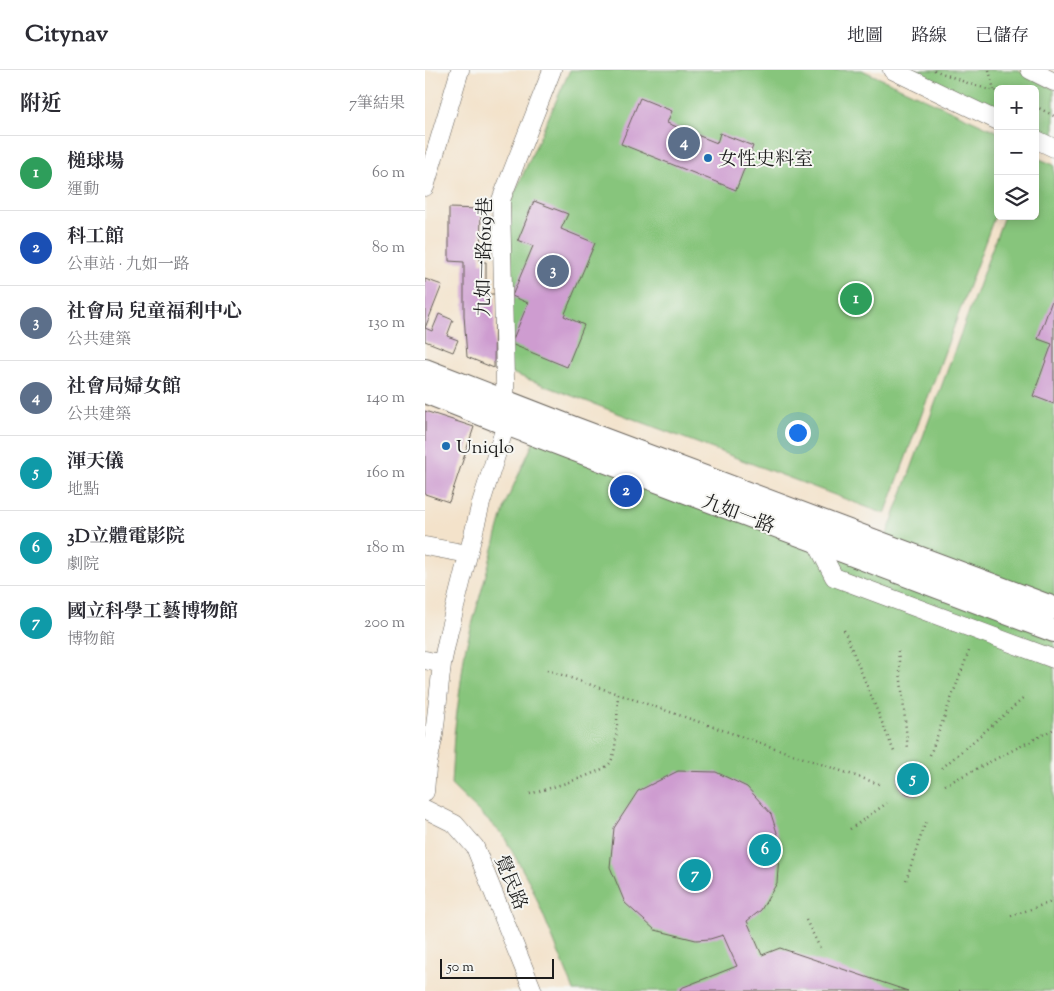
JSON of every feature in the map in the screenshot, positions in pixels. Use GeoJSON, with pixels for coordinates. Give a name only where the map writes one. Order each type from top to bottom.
{"type":"FeatureCollection","features":[{"type":"Feature","properties":{"kind":"main road","name":"九如一路"},"geometry":{"type":"LineString","coordinates":[[425,370],[987,594],[1054,631]]}},
{"type":"Feature","properties":{"kind":"main road","name":"九如一路"},"geometry":{"type":"LineString","coordinates":[[425,392],[816,542],[987,594],[1054,608]]}},
{"type":"Feature","properties":{"kind":"street"},"geometry":{"type":"LineString","coordinates":[[425,187],[460,70]]}},
{"type":"Feature","properties":{"kind":"street","name":"九如一路619巷"},"geometry":{"type":"LineString","coordinates":[[425,792],[426,768],[434,735],[449,631],[481,503],[506,424],[501,200],[552,70]]}},
{"type":"Feature","properties":{"kind":"street"},"geometry":{"type":"LineString","coordinates":[[892,70],[994,118]]}},
{"type":"Feature","properties":{"kind":"street"},"geometry":{"type":"LineString","coordinates":[[1030,70],[1054,82]]}},
{"type":"Feature","properties":{"kind":"street"},"geometry":{"type":"LineString","coordinates":[[1039,140],[1054,148]]}},
{"type":"Feature","properties":{"kind":"street"},"geometry":{"type":"LineString","coordinates":[[816,542],[834,577],[1054,659]]}},
{"type":"Feature","properties":{"kind":"street"},"geometry":{"type":"LineString","coordinates":[[425,546],[468,554]]}},
{"type":"Feature","properties":{"kind":"street"},"geometry":{"type":"LineString","coordinates":[[975,629],[987,594]]}},
{"type":"Feature","properties":{"kind":"street"},"geometry":{"type":"LineString","coordinates":[[425,660],[443,664]]}},
{"type":"Feature","properties":{"kind":"street","name":"覺民路"},"geometry":{"type":"LineString","coordinates":[[425,809],[455,824],[475,847],[533,991]]}},
{"type":"Feature","properties":{"kind":"path"},"geometry":{"type":"LineString","coordinates":[[934,70],[994,91]]}},
{"type":"Feature","properties":{"kind":"path"},"geometry":{"type":"LineString","coordinates":[[989,70],[994,86]]}},
{"type":"Feature","properties":{"kind":"path"},"geometry":{"type":"LineString","coordinates":[[1039,108],[1054,116]]}},
{"type":"Feature","properties":{"kind":"path"},"geometry":{"type":"LineString","coordinates":[[844,630],[895,754]]}},
{"type":"Feature","properties":{"kind":"path"},"geometry":{"type":"LineString","coordinates":[[898,651],[907,749]]}},
{"type":"Feature","properties":{"kind":"path"},"geometry":{"type":"LineString","coordinates":[[931,755],[969,651]]}},
{"type":"Feature","properties":{"kind":"path"},"geometry":{"type":"LineString","coordinates":[[547,670],[879,784]]}},
{"type":"Feature","properties":{"kind":"path"},"geometry":{"type":"LineString","coordinates":[[530,794],[596,772],[610,763],[615,750],[618,694]]}},
{"type":"Feature","properties":{"kind":"path"},"geometry":{"type":"LineString","coordinates":[[942,768],[1024,698]]}},
{"type":"Feature","properties":{"kind":"path"},"geometry":{"type":"LineString","coordinates":[[945,785],[1054,729]]}},
{"type":"Feature","properties":{"kind":"path"},"geometry":{"type":"LineString","coordinates":[[850,829],[887,803]]}},
{"type":"Feature","properties":{"kind":"path"},"geometry":{"type":"LineString","coordinates":[[906,880],[927,821]]}},
{"type":"Feature","properties":{"kind":"path"},"geometry":{"type":"LineString","coordinates":[[1011,916],[1054,901]]}},
{"type":"Feature","properties":{"kind":"path"},"geometry":{"type":"LineString","coordinates":[[806,920],[819,948]]}},
{"type":"Feature","properties":{"kind":"green space"},"geometry":{"type":"Polygon","coordinates":[[[570,70],[862,70],[994,130],[994,218],[885,514],[501,369],[511,201],[570,70]]]}},
{"type":"Feature","properties":{"kind":"green space"},"geometry":{"type":"Polygon","coordinates":[[[889,70],[1018,70],[1054,89],[1054,147],[1039,140],[1039,85],[994,85],[994,119],[889,70]]]}},
{"type":"Feature","properties":{"kind":"green space"},"geometry":{"type":"Polygon","coordinates":[[[1039,159],[1054,165],[1054,991],[574,991],[531,885],[503,835],[451,785],[454,735],[465,650],[506,502],[541,426],[882,548],[1003,220],[1039,220],[1039,159]]]}},
{"type":"Feature","properties":{"kind":"building"},"geometry":{"type":"Polygon","coordinates":[[[640,98],[672,111],[667,123],[717,143],[720,133],[753,146],[736,190],[621,144],[640,98]]]}},
{"type":"Feature","properties":{"kind":"building"},"geometry":{"type":"Polygon","coordinates":[[[534,201],[568,214],[561,229],[595,243],[564,316],[584,325],[567,367],[511,344],[528,303],[512,296],[533,246],[518,240],[534,201]]]}},
{"type":"Feature","properties":{"kind":"building"},"geometry":{"type":"Polygon","coordinates":[[[449,208],[481,209],[480,262],[486,262],[486,294],[495,294],[494,368],[467,357],[464,315],[464,262],[449,261],[449,208]]]}},
{"type":"Feature","properties":{"kind":"building"},"geometry":{"type":"Polygon","coordinates":[[[425,279],[442,285],[425,328],[425,279]]]}},
{"type":"Feature","properties":{"kind":"building"},"geometry":{"type":"Polygon","coordinates":[[[1054,295],[1054,404],[1033,396],[1052,344],[1038,339],[1054,295]]]}},
{"type":"Feature","properties":{"kind":"building"},"geometry":{"type":"Polygon","coordinates":[[[439,314],[453,320],[447,336],[458,340],[453,352],[425,341],[425,328],[432,331],[439,314]]]}},
{"type":"Feature","properties":{"kind":"building","name":"Uniqlo"},"geometry":{"type":"Polygon","coordinates":[[[425,411],[474,427],[449,502],[425,494],[425,411]]]}},
{"type":"Feature","properties":{"kind":"building"},"geometry":{"type":"Polygon","coordinates":[[[913,765],[924,769],[928,780],[924,791],[913,795],[902,791],[898,780],[902,769],[913,765]]]}},
{"type":"Feature","properties":{"kind":"building"},"geometry":{"type":"Polygon","coordinates":[[[678,771],[716,772],[747,787],[771,814],[780,842],[777,883],[761,910],[747,921],[762,955],[780,948],[908,991],[680,991],[681,988],[737,966],[723,935],[710,939],[696,940],[655,930],[625,903],[610,867],[614,828],[638,791],[678,771]]]}},
{"type":"Feature","properties":{"kind":"place","name":"社會局婦女館"},"geometry":{"type":"Point","coordinates":[684,143]}},
{"type":"Feature","properties":{"kind":"place","name":"女性史料室"},"geometry":{"type":"Point","coordinates":[708,158]}},
{"type":"Feature","properties":{"kind":"place","name":"社會局 兒童福利中心"},"geometry":{"type":"Point","coordinates":[553,271]}},
{"type":"Feature","properties":{"kind":"place","name":"槌球場"},"geometry":{"type":"Point","coordinates":[856,299]}},
{"type":"Feature","properties":{"kind":"place","name":"Uniqlo"},"geometry":{"type":"Point","coordinates":[446,446]}},
{"type":"Feature","properties":{"kind":"place","name":"科工館"},"geometry":{"type":"Point","coordinates":[626,491]}},
{"type":"Feature","properties":{"kind":"place","name":"渾天儀"},"geometry":{"type":"Point","coordinates":[913,779]}},
{"type":"Feature","properties":{"kind":"place","name":"3D立體電影院"},"geometry":{"type":"Point","coordinates":[765,850]}},
{"type":"Feature","properties":{"kind":"place","name":"國立科學工藝博物館"},"geometry":{"type":"Point","coordinates":[695,875]}}]}
